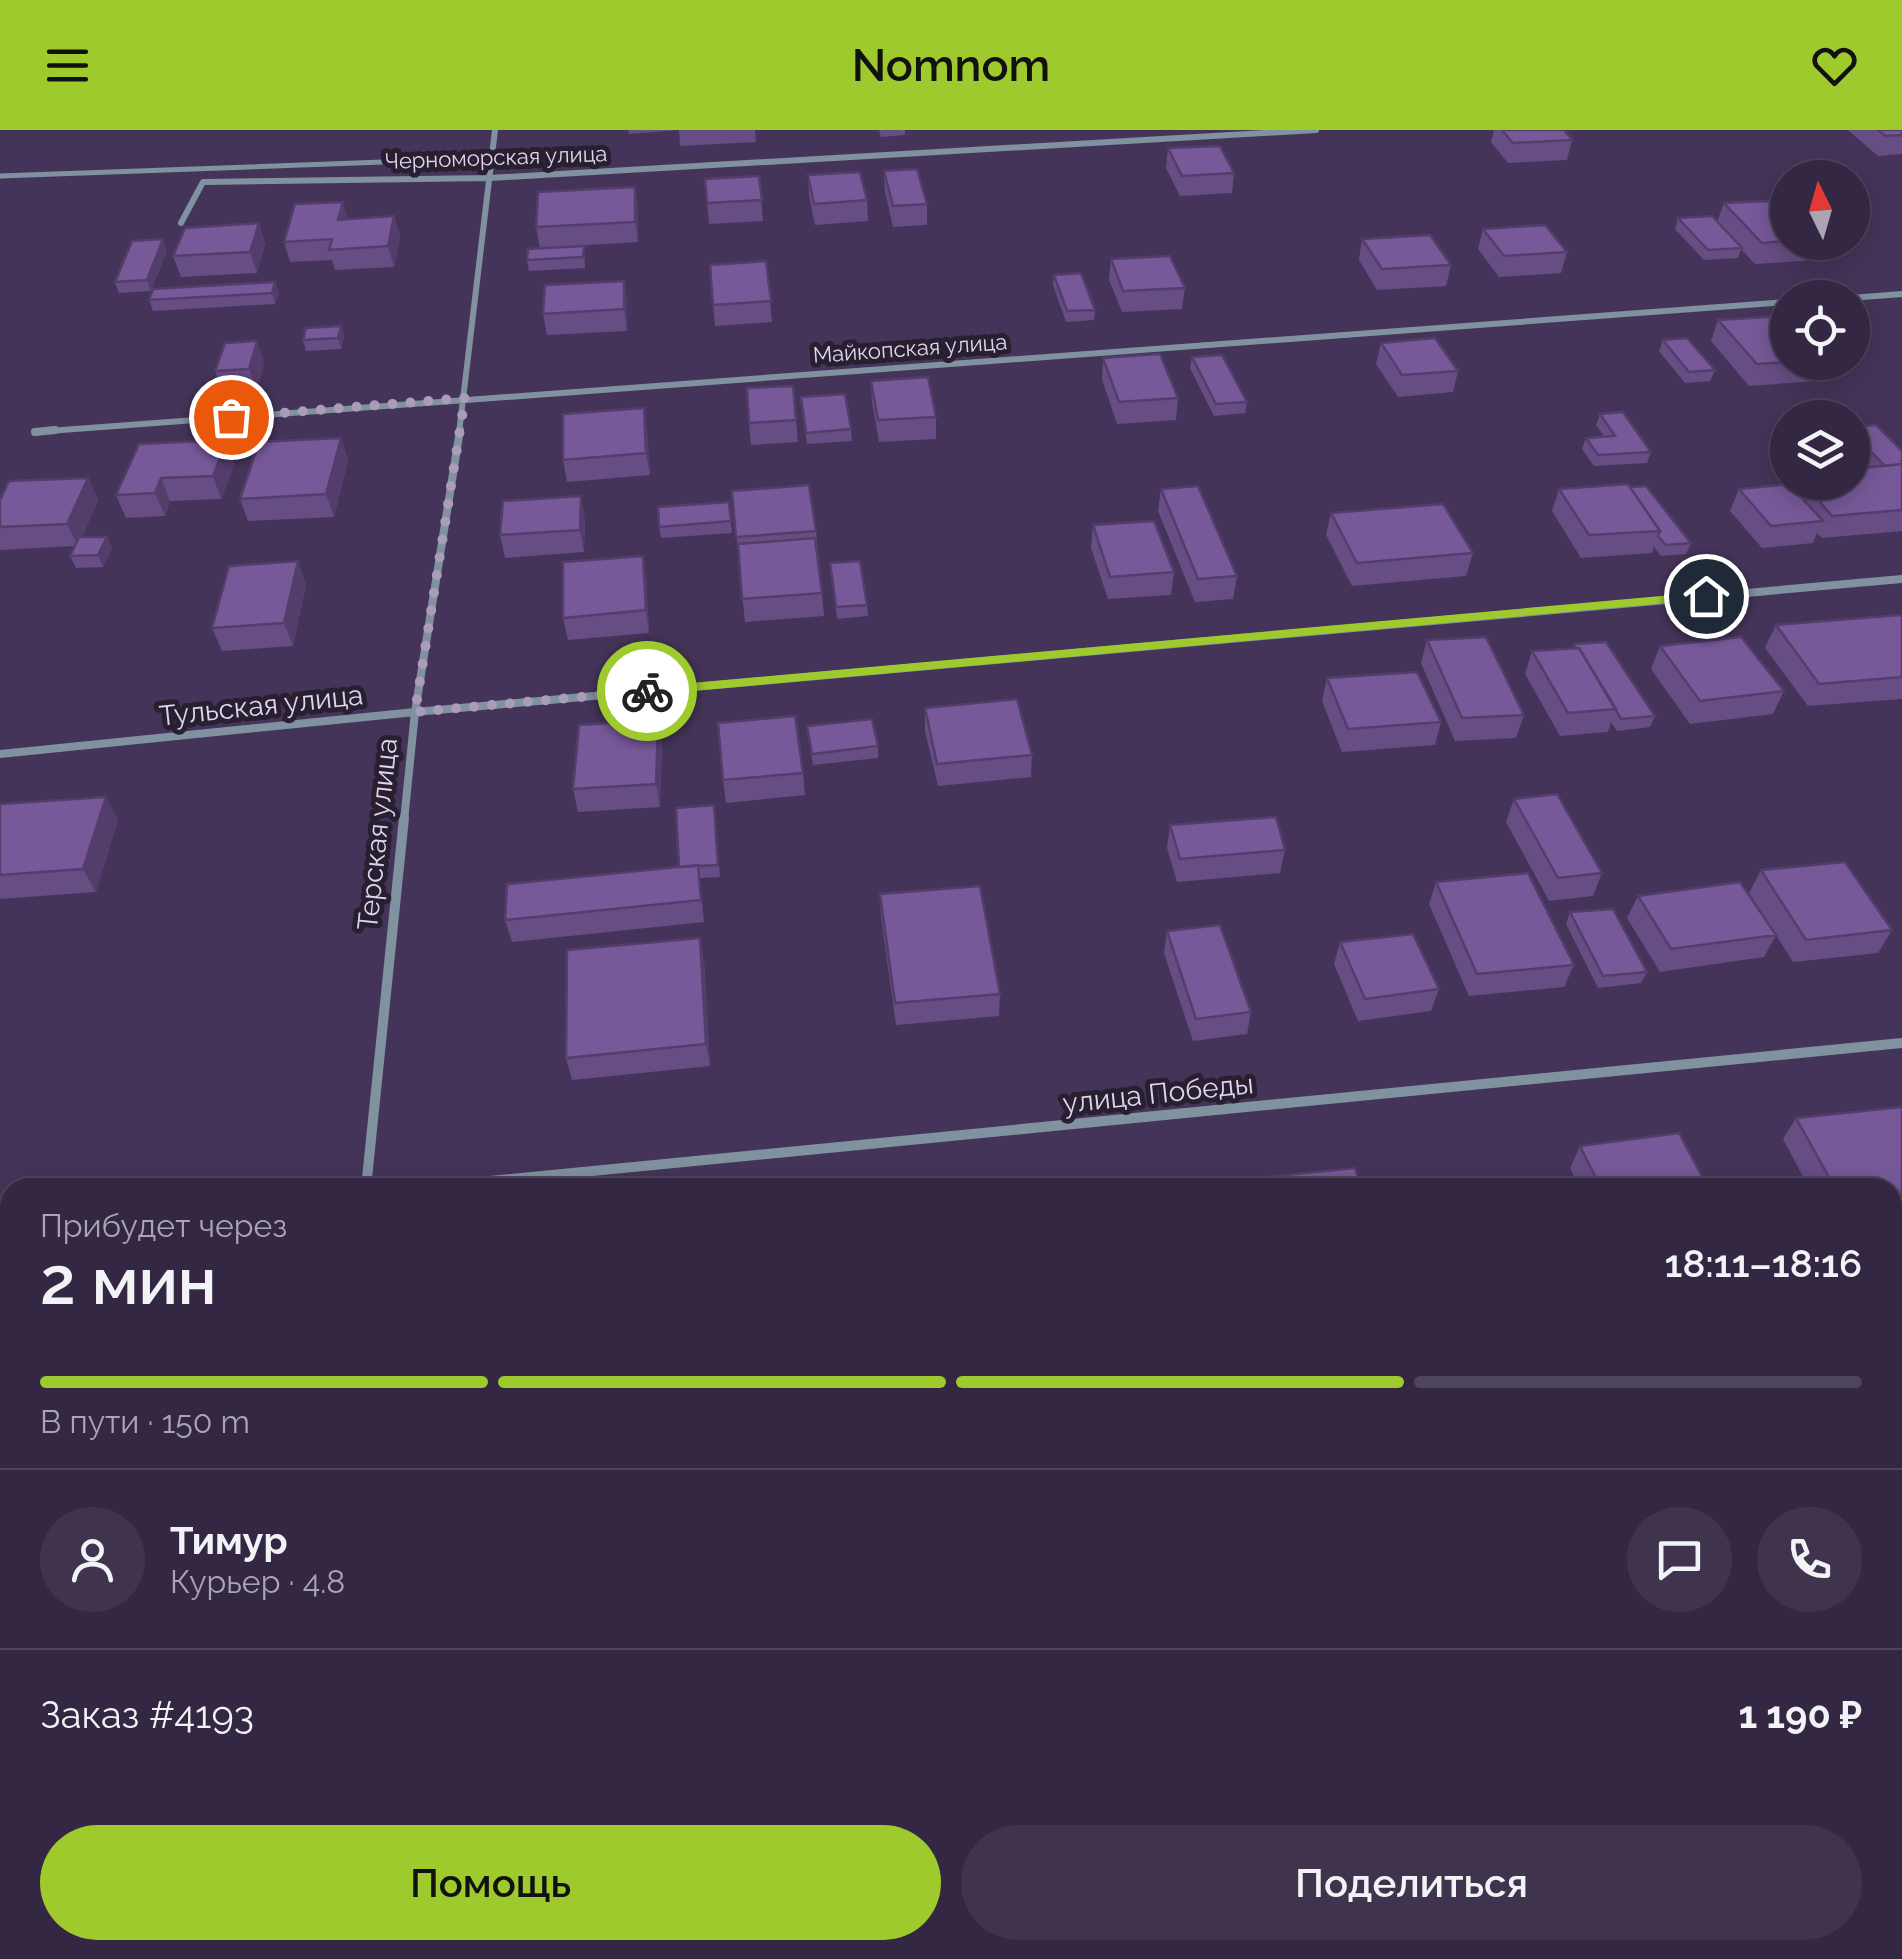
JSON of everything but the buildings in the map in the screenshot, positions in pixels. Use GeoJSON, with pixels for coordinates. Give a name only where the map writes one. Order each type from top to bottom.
{"type":"FeatureCollection","features":[{"type":"Feature","properties":{"kind":"street","name":"Терская улица"},"geometry":{"type":"LineString","coordinates":[[367,1178],[415,712],[465,398],[495,130]]}},
{"type":"Feature","properties":{"kind":"street","name":"Черноморская улица"},"geometry":{"type":"LineString","coordinates":[[181,223],[202,182],[490,178],[1316,130]]}},
{"type":"Feature","properties":{"kind":"street"},"geometry":{"type":"LineString","coordinates":[[1870,296],[1902,294]]}},
{"type":"Feature","properties":{"kind":"street","name":"Майкопская улица"},"geometry":{"type":"LineString","coordinates":[[35,432],[1770,303]]}},
{"type":"Feature","properties":{"kind":"street","name":"Тульская улица"},"geometry":{"type":"LineString","coordinates":[[0,754],[415,712],[1902,578]]}},
{"type":"Feature","properties":{"kind":"street","name":"улица Победы"},"geometry":{"type":"LineString","coordinates":[[521,1178],[1902,1043]]}},
{"type":"Feature","properties":{"kind":"lane"},"geometry":{"type":"LineString","coordinates":[[0,176],[492,158]]}},
{"type":"Feature","properties":{"kind":"way so far"},"geometry":{"type":"LineString","coordinates":[[231,417],[465,398],[415,712],[647,691]]}},
{"type":"Feature","properties":{"kind":"route"},"geometry":{"type":"LineString","coordinates":[[647,691],[1706,596]]}}]}
